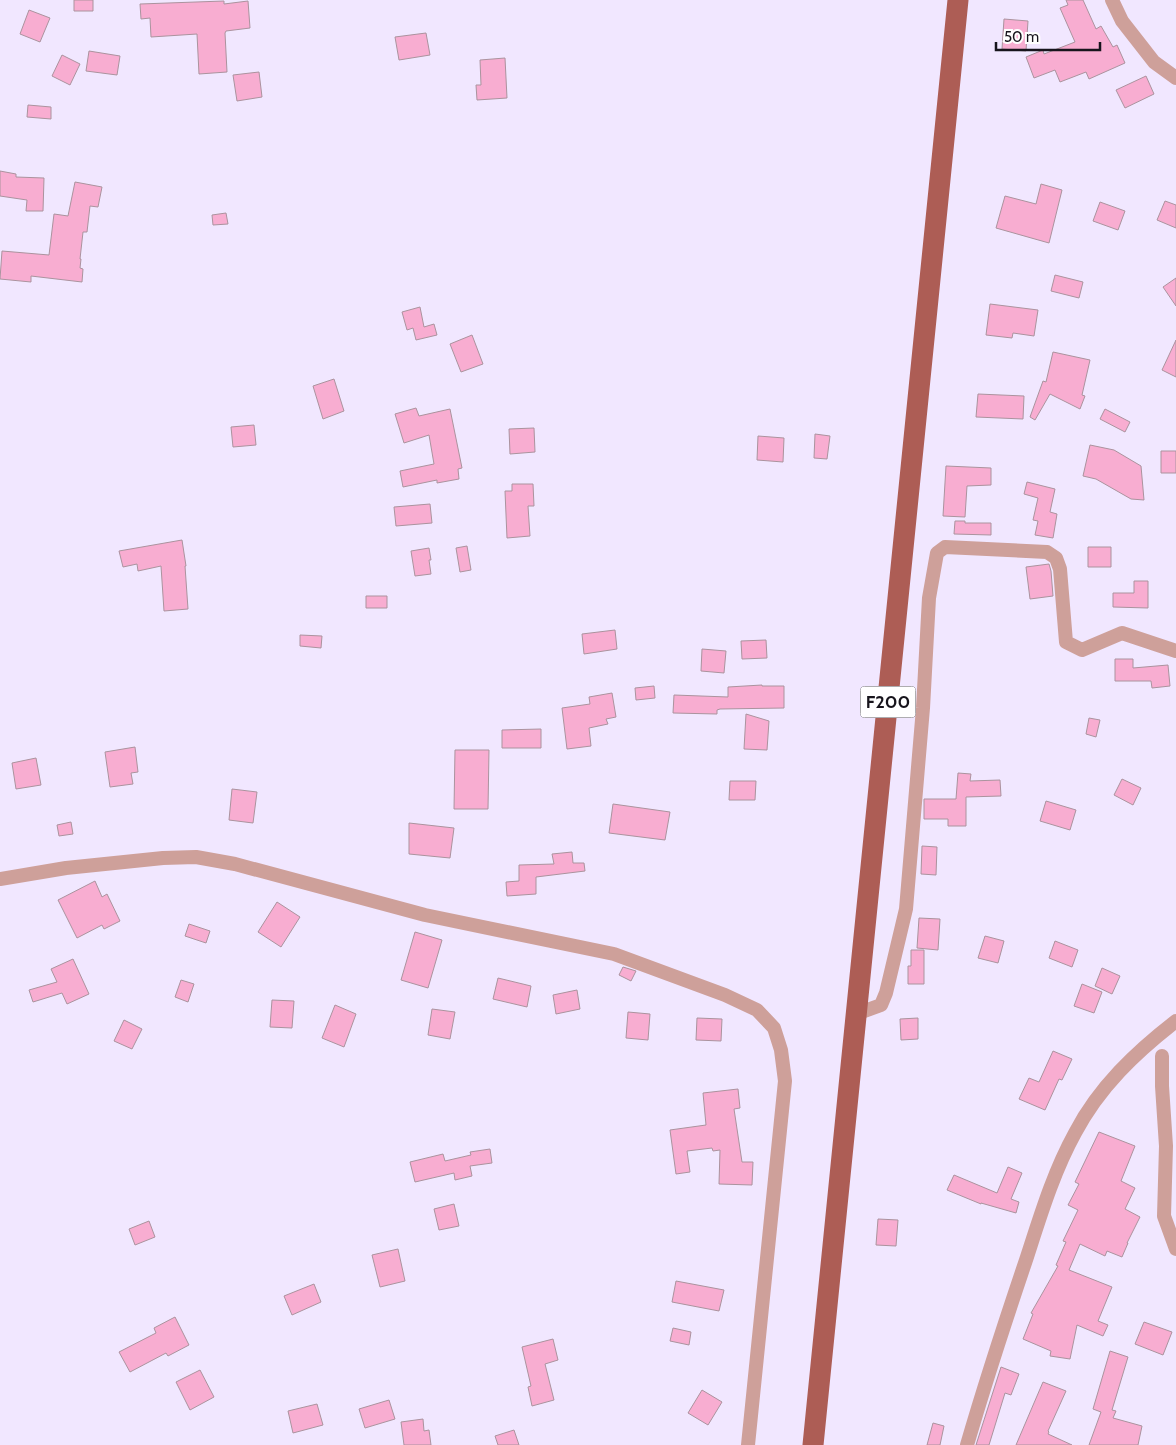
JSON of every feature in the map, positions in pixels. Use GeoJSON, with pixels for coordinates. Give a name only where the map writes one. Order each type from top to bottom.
{"type":"FeatureCollection","features":[{"type":"Feature","properties":{"kind":"main road","name":"F200"},"geometry":{"type":"LineString","coordinates":[[813,1445],[958,0]]}},
{"type":"Feature","properties":{"kind":"street"},"geometry":{"type":"LineString","coordinates":[[1112,0],[1122,21],[1154,62],[1176,78]]}},
{"type":"Feature","properties":{"kind":"street"},"geometry":{"type":"LineString","coordinates":[[856,1014],[881,1005],[886,993],[906,909],[923,708],[929,598],[936,553],[945,547],[1047,552],[1056,558],[1060,569],[1066,642],[1082,650],[1122,633],[1176,650]]}},
{"type":"Feature","properties":{"kind":"street"},"geometry":{"type":"LineString","coordinates":[[0,879],[66,868],[163,858],[196,857],[235,864],[425,915],[614,954],[725,995],[757,1010],[774,1028],[781,1050],[785,1081],[748,1445]]}},
{"type":"Feature","properties":{"kind":"street"},"geometry":{"type":"LineString","coordinates":[[967,1445],[990,1366],[1052,1183],[1075,1132],[1088,1111],[1122,1068],[1150,1041],[1176,1021]]}},
{"type":"Feature","properties":{"kind":"street"},"geometry":{"type":"LineString","coordinates":[[1150,1041],[1162,1056],[1176,1062]]}},
{"type":"Feature","properties":{"kind":"street"},"geometry":{"type":"LineString","coordinates":[[1162,1056],[1166,1146],[1164,1216],[1176,1248]]}},
{"type":"Feature","properties":{"kind":"building"},"geometry":{"type":"Polygon","coordinates":[[[74,0],[93,0],[93,11],[74,11],[74,0]]]}},
{"type":"Feature","properties":{"kind":"building"},"geometry":{"type":"Polygon","coordinates":[[[1066,0],[1083,0],[1096,29],[1101,26],[1113,47],[1117,45],[1125,63],[1089,79],[1086,72],[1060,82],[1055,70],[1034,78],[1026,57],[1043,50],[1044,54],[1075,42],[1060,8],[1068,5],[1066,0]]]}},
{"type":"Feature","properties":{"kind":"building"},"geometry":{"type":"Polygon","coordinates":[[[224,1],[224,4],[248,1],[250,28],[226,31],[227,72],[199,74],[197,34],[151,37],[150,18],[141,19],[140,4],[224,1]]]}},
{"type":"Feature","properties":{"kind":"building"},"geometry":{"type":"Polygon","coordinates":[[[29,10],[50,18],[40,42],[20,34],[29,10]]]}},
{"type":"Feature","properties":{"kind":"building"},"geometry":{"type":"Polygon","coordinates":[[[1004,19],[1028,21],[1026,51],[1002,49],[1004,19]]]}},
{"type":"Feature","properties":{"kind":"building"},"geometry":{"type":"Polygon","coordinates":[[[426,33],[430,55],[399,60],[395,37],[426,33]]]}},
{"type":"Feature","properties":{"kind":"building"},"geometry":{"type":"Polygon","coordinates":[[[89,51],[120,56],[117,75],[86,71],[89,51]]]}},
{"type":"Feature","properties":{"kind":"building"},"geometry":{"type":"Polygon","coordinates":[[[62,55],[80,64],[70,85],[52,76],[62,55]]]}},
{"type":"Feature","properties":{"kind":"building"},"geometry":{"type":"Polygon","coordinates":[[[505,58],[507,98],[477,100],[476,85],[481,85],[480,60],[505,58]]]}},
{"type":"Feature","properties":{"kind":"building"},"geometry":{"type":"Polygon","coordinates":[[[259,72],[262,97],[237,101],[233,75],[259,72]]]}},
{"type":"Feature","properties":{"kind":"building"},"geometry":{"type":"Polygon","coordinates":[[[1146,76],[1154,94],[1125,108],[1116,90],[1146,76]]]}},
{"type":"Feature","properties":{"kind":"building"},"geometry":{"type":"Polygon","coordinates":[[[28,105],[51,107],[51,119],[27,117],[28,105]]]}},
{"type":"Feature","properties":{"kind":"building"},"geometry":{"type":"Polygon","coordinates":[[[0,171],[16,174],[16,177],[44,178],[43,211],[26,211],[27,200],[0,196],[0,171]]]}},
{"type":"Feature","properties":{"kind":"building"},"geometry":{"type":"Polygon","coordinates":[[[75,182],[102,187],[98,207],[90,206],[87,232],[83,232],[80,259],[80,268],[83,269],[82,282],[31,276],[31,282],[0,279],[2,251],[49,255],[54,214],[68,216],[75,182]]]}},
{"type":"Feature","properties":{"kind":"building"},"geometry":{"type":"Polygon","coordinates":[[[1041,184],[1062,190],[1049,243],[996,228],[1005,196],[1036,204],[1041,184]]]}},
{"type":"Feature","properties":{"kind":"building"},"geometry":{"type":"Polygon","coordinates":[[[1165,201],[1176,205],[1176,228],[1157,220],[1165,201]]]}},
{"type":"Feature","properties":{"kind":"building"},"geometry":{"type":"Polygon","coordinates":[[[1100,202],[1125,211],[1118,230],[1093,221],[1100,202]]]}},
{"type":"Feature","properties":{"kind":"building"},"geometry":{"type":"Polygon","coordinates":[[[226,213],[228,224],[213,225],[212,215],[226,213]]]}},
{"type":"Feature","properties":{"kind":"building"},"geometry":{"type":"Polygon","coordinates":[[[1055,275],[1083,282],[1079,298],[1051,291],[1055,275]]]}},
{"type":"Feature","properties":{"kind":"building"},"geometry":{"type":"Polygon","coordinates":[[[1176,278],[1176,306],[1163,287],[1176,278]]]}},
{"type":"Feature","properties":{"kind":"building"},"geometry":{"type":"Polygon","coordinates":[[[990,304],[1038,310],[1034,336],[1013,333],[1012,338],[986,335],[990,304]]]}},
{"type":"Feature","properties":{"kind":"building"},"geometry":{"type":"Polygon","coordinates":[[[420,307],[424,327],[434,324],[437,335],[416,340],[413,328],[407,330],[402,312],[420,307]]]}},
{"type":"Feature","properties":{"kind":"building"},"geometry":{"type":"Polygon","coordinates":[[[472,335],[483,364],[461,372],[450,344],[472,335]]]}},
{"type":"Feature","properties":{"kind":"building"},"geometry":{"type":"Polygon","coordinates":[[[1176,340],[1176,377],[1162,370],[1176,340]]]}},
{"type":"Feature","properties":{"kind":"building"},"geometry":{"type":"Polygon","coordinates":[[[1053,352],[1090,360],[1082,395],[1085,396],[1080,409],[1050,394],[1035,420],[1030,417],[1043,381],[1046,382],[1053,352]]]}},
{"type":"Feature","properties":{"kind":"building"},"geometry":{"type":"Polygon","coordinates":[[[334,379],[344,411],[323,419],[313,386],[334,379]]]}},
{"type":"Feature","properties":{"kind":"building"},"geometry":{"type":"Polygon","coordinates":[[[978,394],[1024,396],[1023,419],[976,417],[978,394]]]}},
{"type":"Feature","properties":{"kind":"building"},"geometry":{"type":"Polygon","coordinates":[[[416,408],[419,416],[450,409],[462,468],[458,469],[459,479],[437,483],[437,480],[403,487],[400,471],[434,464],[429,435],[404,443],[395,414],[416,408]]]}},
{"type":"Feature","properties":{"kind":"building"},"geometry":{"type":"Polygon","coordinates":[[[1105,409],[1130,422],[1125,432],[1100,419],[1105,409]]]}},
{"type":"Feature","properties":{"kind":"building"},"geometry":{"type":"Polygon","coordinates":[[[254,425],[256,445],[233,447],[231,427],[254,425]]]}},
{"type":"Feature","properties":{"kind":"building"},"geometry":{"type":"Polygon","coordinates":[[[534,428],[535,452],[510,454],[509,429],[534,428]]]}},
{"type":"Feature","properties":{"kind":"building"},"geometry":{"type":"Polygon","coordinates":[[[815,434],[830,436],[827,459],[814,458],[815,434]]]}},
{"type":"Feature","properties":{"kind":"building"},"geometry":{"type":"Polygon","coordinates":[[[758,436],[784,438],[783,462],[757,460],[758,436]]]}},
{"type":"Feature","properties":{"kind":"building"},"geometry":{"type":"Polygon","coordinates":[[[1090,445],[1114,450],[1141,466],[1144,500],[1131,499],[1096,479],[1083,476],[1090,445]]]}},
{"type":"Feature","properties":{"kind":"building"},"geometry":{"type":"Polygon","coordinates":[[[1161,451],[1176,451],[1176,473],[1161,473],[1161,451]]]}},
{"type":"Feature","properties":{"kind":"building"},"geometry":{"type":"Polygon","coordinates":[[[946,466],[991,468],[991,485],[967,486],[965,517],[943,516],[946,466]]]}},
{"type":"Feature","properties":{"kind":"building"},"geometry":{"type":"Polygon","coordinates":[[[1027,482],[1055,489],[1050,512],[1057,514],[1053,538],[1035,535],[1038,521],[1033,520],[1038,498],[1024,494],[1027,482]]]}},
{"type":"Feature","properties":{"kind":"building"},"geometry":{"type":"Polygon","coordinates":[[[512,484],[533,484],[534,506],[528,506],[530,536],[507,538],[505,491],[512,491],[512,484]]]}},
{"type":"Feature","properties":{"kind":"building"},"geometry":{"type":"Polygon","coordinates":[[[430,504],[432,523],[396,526],[394,507],[430,504]]]}},
{"type":"Feature","properties":{"kind":"building"},"geometry":{"type":"Polygon","coordinates":[[[955,521],[991,523],[991,535],[954,534],[955,521]]]}},
{"type":"Feature","properties":{"kind":"building"},"geometry":{"type":"Polygon","coordinates":[[[182,540],[186,566],[188,609],[164,611],[161,566],[138,571],[137,564],[123,567],[119,551],[182,540]]]}},
{"type":"Feature","properties":{"kind":"building"},"geometry":{"type":"Polygon","coordinates":[[[467,546],[471,570],[460,572],[456,548],[467,546]]]}},
{"type":"Feature","properties":{"kind":"building"},"geometry":{"type":"Polygon","coordinates":[[[1088,547],[1111,547],[1111,567],[1088,567],[1088,547]]]}},
{"type":"Feature","properties":{"kind":"building"},"geometry":{"type":"Polygon","coordinates":[[[429,548],[431,574],[415,576],[411,551],[429,548]]]}},
{"type":"Feature","properties":{"kind":"building"},"geometry":{"type":"Polygon","coordinates":[[[1049,564],[1053,596],[1030,599],[1026,567],[1049,564]]]}},
{"type":"Feature","properties":{"kind":"building"},"geometry":{"type":"Polygon","coordinates":[[[1134,581],[1148,581],[1148,608],[1113,607],[1113,593],[1134,593],[1134,581]]]}},
{"type":"Feature","properties":{"kind":"building"},"geometry":{"type":"Polygon","coordinates":[[[366,596],[387,596],[387,608],[366,608],[366,596]]]}},
{"type":"Feature","properties":{"kind":"building"},"geometry":{"type":"Polygon","coordinates":[[[615,630],[617,649],[584,654],[582,634],[615,630]]]}},
{"type":"Feature","properties":{"kind":"building"},"geometry":{"type":"Polygon","coordinates":[[[300,635],[322,636],[321,648],[300,646],[300,635]]]}},
{"type":"Feature","properties":{"kind":"building"},"geometry":{"type":"Polygon","coordinates":[[[766,640],[767,658],[742,659],[741,641],[766,640]]]}},
{"type":"Feature","properties":{"kind":"building"},"geometry":{"type":"Polygon","coordinates":[[[702,649],[726,651],[724,673],[701,671],[702,649]]]}},
{"type":"Feature","properties":{"kind":"building"},"geometry":{"type":"Polygon","coordinates":[[[1115,659],[1133,659],[1133,668],[1168,665],[1170,686],[1152,688],[1151,681],[1115,681],[1115,659]]]}},
{"type":"Feature","properties":{"kind":"building"},"geometry":{"type":"Polygon","coordinates":[[[654,686],[655,698],[636,700],[635,688],[654,686]]]}},
{"type":"Feature","properties":{"kind":"building"},"geometry":{"type":"Polygon","coordinates":[[[784,686],[784,708],[720,709],[717,710],[717,714],[673,713],[674,695],[728,697],[728,687],[784,686]]]}},
{"type":"Feature","properties":{"kind":"building"},"geometry":{"type":"Polygon","coordinates":[[[612,693],[616,717],[606,719],[608,724],[589,728],[591,746],[567,749],[562,708],[590,704],[589,697],[612,693]]]}},
{"type":"Feature","properties":{"kind":"building"},"geometry":{"type":"Polygon","coordinates":[[[746,714],[769,721],[767,750],[744,749],[746,714]]]}},
{"type":"Feature","properties":{"kind":"building"},"geometry":{"type":"Polygon","coordinates":[[[1089,718],[1100,720],[1096,737],[1086,734],[1089,718]]]}},
{"type":"Feature","properties":{"kind":"building"},"geometry":{"type":"Polygon","coordinates":[[[541,729],[541,748],[502,748],[502,730],[541,729]]]}},
{"type":"Feature","properties":{"kind":"building"},"geometry":{"type":"Polygon","coordinates":[[[135,747],[138,772],[131,773],[133,784],[110,787],[105,752],[135,747]]]}},
{"type":"Feature","properties":{"kind":"building"},"geometry":{"type":"Polygon","coordinates":[[[455,750],[489,750],[488,809],[454,809],[455,750]]]}},
{"type":"Feature","properties":{"kind":"building"},"geometry":{"type":"Polygon","coordinates":[[[36,758],[41,785],[16,789],[12,763],[36,758]]]}},
{"type":"Feature","properties":{"kind":"building"},"geometry":{"type":"Polygon","coordinates":[[[958,773],[971,774],[970,781],[1000,780],[1001,796],[966,797],[966,826],[948,826],[948,819],[924,819],[924,799],[956,799],[958,773]]]}},
{"type":"Feature","properties":{"kind":"building"},"geometry":{"type":"Polygon","coordinates":[[[1122,779],[1141,788],[1133,805],[1114,795],[1122,779]]]}},
{"type":"Feature","properties":{"kind":"building"},"geometry":{"type":"Polygon","coordinates":[[[730,781],[756,781],[755,800],[729,800],[730,781]]]}},
{"type":"Feature","properties":{"kind":"building"},"geometry":{"type":"Polygon","coordinates":[[[232,789],[257,792],[253,823],[229,820],[232,789]]]}},
{"type":"Feature","properties":{"kind":"building"},"geometry":{"type":"Polygon","coordinates":[[[1046,801],[1076,810],[1070,830],[1040,821],[1046,801]]]}},
{"type":"Feature","properties":{"kind":"building"},"geometry":{"type":"Polygon","coordinates":[[[613,804],[670,812],[665,840],[609,833],[613,804]]]}},
{"type":"Feature","properties":{"kind":"building"},"geometry":{"type":"Polygon","coordinates":[[[71,822],[73,834],[59,836],[57,825],[71,822]]]}},
{"type":"Feature","properties":{"kind":"building"},"geometry":{"type":"Polygon","coordinates":[[[409,823],[454,828],[450,858],[409,854],[409,823]]]}},
{"type":"Feature","properties":{"kind":"building"},"geometry":{"type":"Polygon","coordinates":[[[922,846],[937,847],[936,875],[921,874],[922,846]]]}},
{"type":"Feature","properties":{"kind":"building"},"geometry":{"type":"Polygon","coordinates":[[[572,852],[573,863],[584,863],[585,871],[536,877],[536,894],[507,896],[506,882],[519,881],[519,865],[554,864],[552,854],[572,852]]]}},
{"type":"Feature","properties":{"kind":"building"},"geometry":{"type":"Polygon","coordinates":[[[95,881],[102,897],[107,894],[120,921],[104,929],[102,925],[77,938],[58,900],[95,881]]]}},
{"type":"Feature","properties":{"kind":"building"},"geometry":{"type":"Polygon","coordinates":[[[277,902],[300,917],[281,947],[258,932],[277,902]]]}},
{"type":"Feature","properties":{"kind":"building"},"geometry":{"type":"Polygon","coordinates":[[[919,918],[940,919],[938,950],[917,948],[919,918]]]}},
{"type":"Feature","properties":{"kind":"building"},"geometry":{"type":"Polygon","coordinates":[[[189,924],[210,931],[206,943],[185,936],[189,924]]]}},
{"type":"Feature","properties":{"kind":"building"},"geometry":{"type":"Polygon","coordinates":[[[415,932],[442,940],[428,988],[401,980],[415,932]]]}},
{"type":"Feature","properties":{"kind":"building"},"geometry":{"type":"Polygon","coordinates":[[[985,936],[1004,941],[998,963],[978,958],[985,936]]]}},
{"type":"Feature","properties":{"kind":"building"},"geometry":{"type":"Polygon","coordinates":[[[1055,941],[1078,950],[1072,967],[1049,958],[1055,941]]]}},
{"type":"Feature","properties":{"kind":"building"},"geometry":{"type":"Polygon","coordinates":[[[911,950],[924,950],[924,984],[908,984],[908,966],[911,966],[911,950]]]}},
{"type":"Feature","properties":{"kind":"building"},"geometry":{"type":"Polygon","coordinates":[[[73,959],[89,994],[67,1004],[62,993],[33,1002],[29,990],[57,982],[51,969],[73,959]]]}},
{"type":"Feature","properties":{"kind":"building"},"geometry":{"type":"Polygon","coordinates":[[[623,967],[636,971],[631,981],[619,975],[623,967]]]}},
{"type":"Feature","properties":{"kind":"building"},"geometry":{"type":"Polygon","coordinates":[[[1102,968],[1120,976],[1112,994],[1095,986],[1102,968]]]}},
{"type":"Feature","properties":{"kind":"building"},"geometry":{"type":"Polygon","coordinates":[[[498,978],[531,986],[527,1007],[493,999],[498,978]]]}},
{"type":"Feature","properties":{"kind":"building"},"geometry":{"type":"Polygon","coordinates":[[[181,980],[194,984],[188,1002],[175,997],[181,980]]]}},
{"type":"Feature","properties":{"kind":"building"},"geometry":{"type":"Polygon","coordinates":[[[1082,984],[1102,992],[1094,1013],[1074,1006],[1082,984]]]}},
{"type":"Feature","properties":{"kind":"building"},"geometry":{"type":"Polygon","coordinates":[[[577,990],[580,1009],[556,1014],[553,995],[577,990]]]}},
{"type":"Feature","properties":{"kind":"building"},"geometry":{"type":"Polygon","coordinates":[[[272,1000],[294,1001],[292,1028],[270,1027],[272,1000]]]}},
{"type":"Feature","properties":{"kind":"building"},"geometry":{"type":"Polygon","coordinates":[[[335,1005],[356,1014],[344,1047],[322,1038],[335,1005]]]}},
{"type":"Feature","properties":{"kind":"building"},"geometry":{"type":"Polygon","coordinates":[[[432,1009],[455,1012],[450,1039],[428,1035],[432,1009]]]}},
{"type":"Feature","properties":{"kind":"building"},"geometry":{"type":"Polygon","coordinates":[[[628,1012],[650,1014],[648,1040],[626,1038],[628,1012]]]}},
{"type":"Feature","properties":{"kind":"building"},"geometry":{"type":"Polygon","coordinates":[[[697,1018],[722,1019],[721,1041],[696,1040],[697,1018]]]}},
{"type":"Feature","properties":{"kind":"building"},"geometry":{"type":"Polygon","coordinates":[[[918,1018],[918,1039],[901,1040],[900,1019],[918,1018]]]}},
{"type":"Feature","properties":{"kind":"building"},"geometry":{"type":"Polygon","coordinates":[[[124,1020],[142,1029],[132,1049],[114,1041],[124,1020]]]}},
{"type":"Feature","properties":{"kind":"building"},"geometry":{"type":"Polygon","coordinates":[[[1053,1051],[1072,1059],[1062,1080],[1059,1079],[1045,1110],[1019,1099],[1029,1078],[1039,1082],[1053,1051]]]}},
{"type":"Feature","properties":{"kind":"building"},"geometry":{"type":"Polygon","coordinates":[[[738,1089],[740,1108],[734,1109],[742,1162],[753,1162],[752,1185],[719,1184],[720,1150],[713,1151],[712,1148],[687,1151],[690,1172],[676,1174],[670,1130],[706,1125],[703,1093],[738,1089]]]}},
{"type":"Feature","properties":{"kind":"building"},"geometry":{"type":"Polygon","coordinates":[[[1099,1132],[1135,1146],[1121,1181],[1135,1188],[1125,1209],[1140,1217],[1122,1257],[1107,1251],[1105,1256],[1080,1244],[1069,1270],[1112,1287],[1098,1321],[1108,1325],[1103,1336],[1077,1325],[1070,1359],[1050,1356],[1051,1351],[1023,1339],[1033,1314],[1031,1313],[1058,1266],[1056,1265],[1066,1242],[1063,1241],[1078,1210],[1068,1205],[1079,1184],[1075,1182],[1099,1132]]]}},
{"type":"Feature","properties":{"kind":"building"},"geometry":{"type":"Polygon","coordinates":[[[490,1149],[492,1163],[470,1166],[472,1176],[455,1180],[454,1173],[415,1182],[410,1162],[443,1154],[445,1161],[471,1155],[470,1152],[490,1149]]]}},
{"type":"Feature","properties":{"kind":"building"},"geometry":{"type":"Polygon","coordinates":[[[1008,1167],[1022,1173],[1011,1199],[1019,1202],[1016,1213],[981,1204],[947,1190],[954,1175],[997,1193],[1008,1167]]]}},
{"type":"Feature","properties":{"kind":"building"},"geometry":{"type":"Polygon","coordinates":[[[454,1204],[459,1226],[439,1230],[434,1209],[454,1204]]]}},
{"type":"Feature","properties":{"kind":"building"},"geometry":{"type":"Polygon","coordinates":[[[878,1219],[898,1220],[896,1246],[876,1245],[878,1219]]]}},
{"type":"Feature","properties":{"kind":"building"},"geometry":{"type":"Polygon","coordinates":[[[149,1221],[155,1237],[135,1245],[129,1229],[149,1221]]]}},
{"type":"Feature","properties":{"kind":"building"},"geometry":{"type":"Polygon","coordinates":[[[398,1249],[405,1281],[380,1287],[372,1255],[398,1249]]]}},
{"type":"Feature","properties":{"kind":"building"},"geometry":{"type":"Polygon","coordinates":[[[676,1281],[724,1290],[719,1311],[672,1302],[676,1281]]]}},
{"type":"Feature","properties":{"kind":"building"},"geometry":{"type":"Polygon","coordinates":[[[314,1284],[321,1302],[292,1315],[284,1296],[314,1284]]]}},
{"type":"Feature","properties":{"kind":"building"},"geometry":{"type":"Polygon","coordinates":[[[175,1317],[189,1345],[168,1356],[166,1353],[130,1372],[119,1352],[156,1333],[154,1328],[175,1317]]]}},
{"type":"Feature","properties":{"kind":"building"},"geometry":{"type":"Polygon","coordinates":[[[1144,1322],[1172,1332],[1163,1355],[1135,1344],[1144,1322]]]}},
{"type":"Feature","properties":{"kind":"building"},"geometry":{"type":"Polygon","coordinates":[[[673,1328],[691,1332],[689,1345],[670,1341],[673,1328]]]}},
{"type":"Feature","properties":{"kind":"building"},"geometry":{"type":"Polygon","coordinates":[[[553,1339],[558,1360],[545,1364],[554,1400],[532,1406],[528,1387],[531,1386],[522,1347],[553,1339]]]}},
{"type":"Feature","properties":{"kind":"building"},"geometry":{"type":"Polygon","coordinates":[[[1110,1351],[1128,1357],[1112,1410],[1116,1411],[1113,1418],[1142,1426],[1138,1445],[1089,1445],[1101,1412],[1093,1409],[1110,1351]]]}},
{"type":"Feature","properties":{"kind":"building"},"geometry":{"type":"Polygon","coordinates":[[[1001,1367],[1019,1374],[1011,1395],[1005,1393],[989,1445],[976,1445],[1001,1367]]]}},
{"type":"Feature","properties":{"kind":"building"},"geometry":{"type":"Polygon","coordinates":[[[200,1370],[214,1397],[190,1410],[176,1382],[200,1370]]]}},
{"type":"Feature","properties":{"kind":"building"},"geometry":{"type":"Polygon","coordinates":[[[1043,1382],[1066,1391],[1048,1434],[1072,1445],[1016,1445],[1043,1382]]]}},
{"type":"Feature","properties":{"kind":"building"},"geometry":{"type":"Polygon","coordinates":[[[702,1390],[722,1402],[708,1425],[688,1413],[702,1390]]]}},
{"type":"Feature","properties":{"kind":"building"},"geometry":{"type":"Polygon","coordinates":[[[389,1400],[395,1419],[365,1428],[359,1409],[389,1400]]]}},
{"type":"Feature","properties":{"kind":"building"},"geometry":{"type":"Polygon","coordinates":[[[317,1404],[323,1425],[293,1433],[288,1411],[317,1404]]]}},
{"type":"Feature","properties":{"kind":"building"},"geometry":{"type":"Polygon","coordinates":[[[423,1419],[424,1431],[429,1430],[431,1445],[404,1445],[401,1422],[423,1419]]]}},
{"type":"Feature","properties":{"kind":"building"},"geometry":{"type":"Polygon","coordinates":[[[933,1423],[944,1426],[940,1445],[927,1445],[933,1423]]]}},
{"type":"Feature","properties":{"kind":"building"},"geometry":{"type":"Polygon","coordinates":[[[514,1430],[519,1445],[498,1445],[495,1436],[514,1430]]]}}]}
